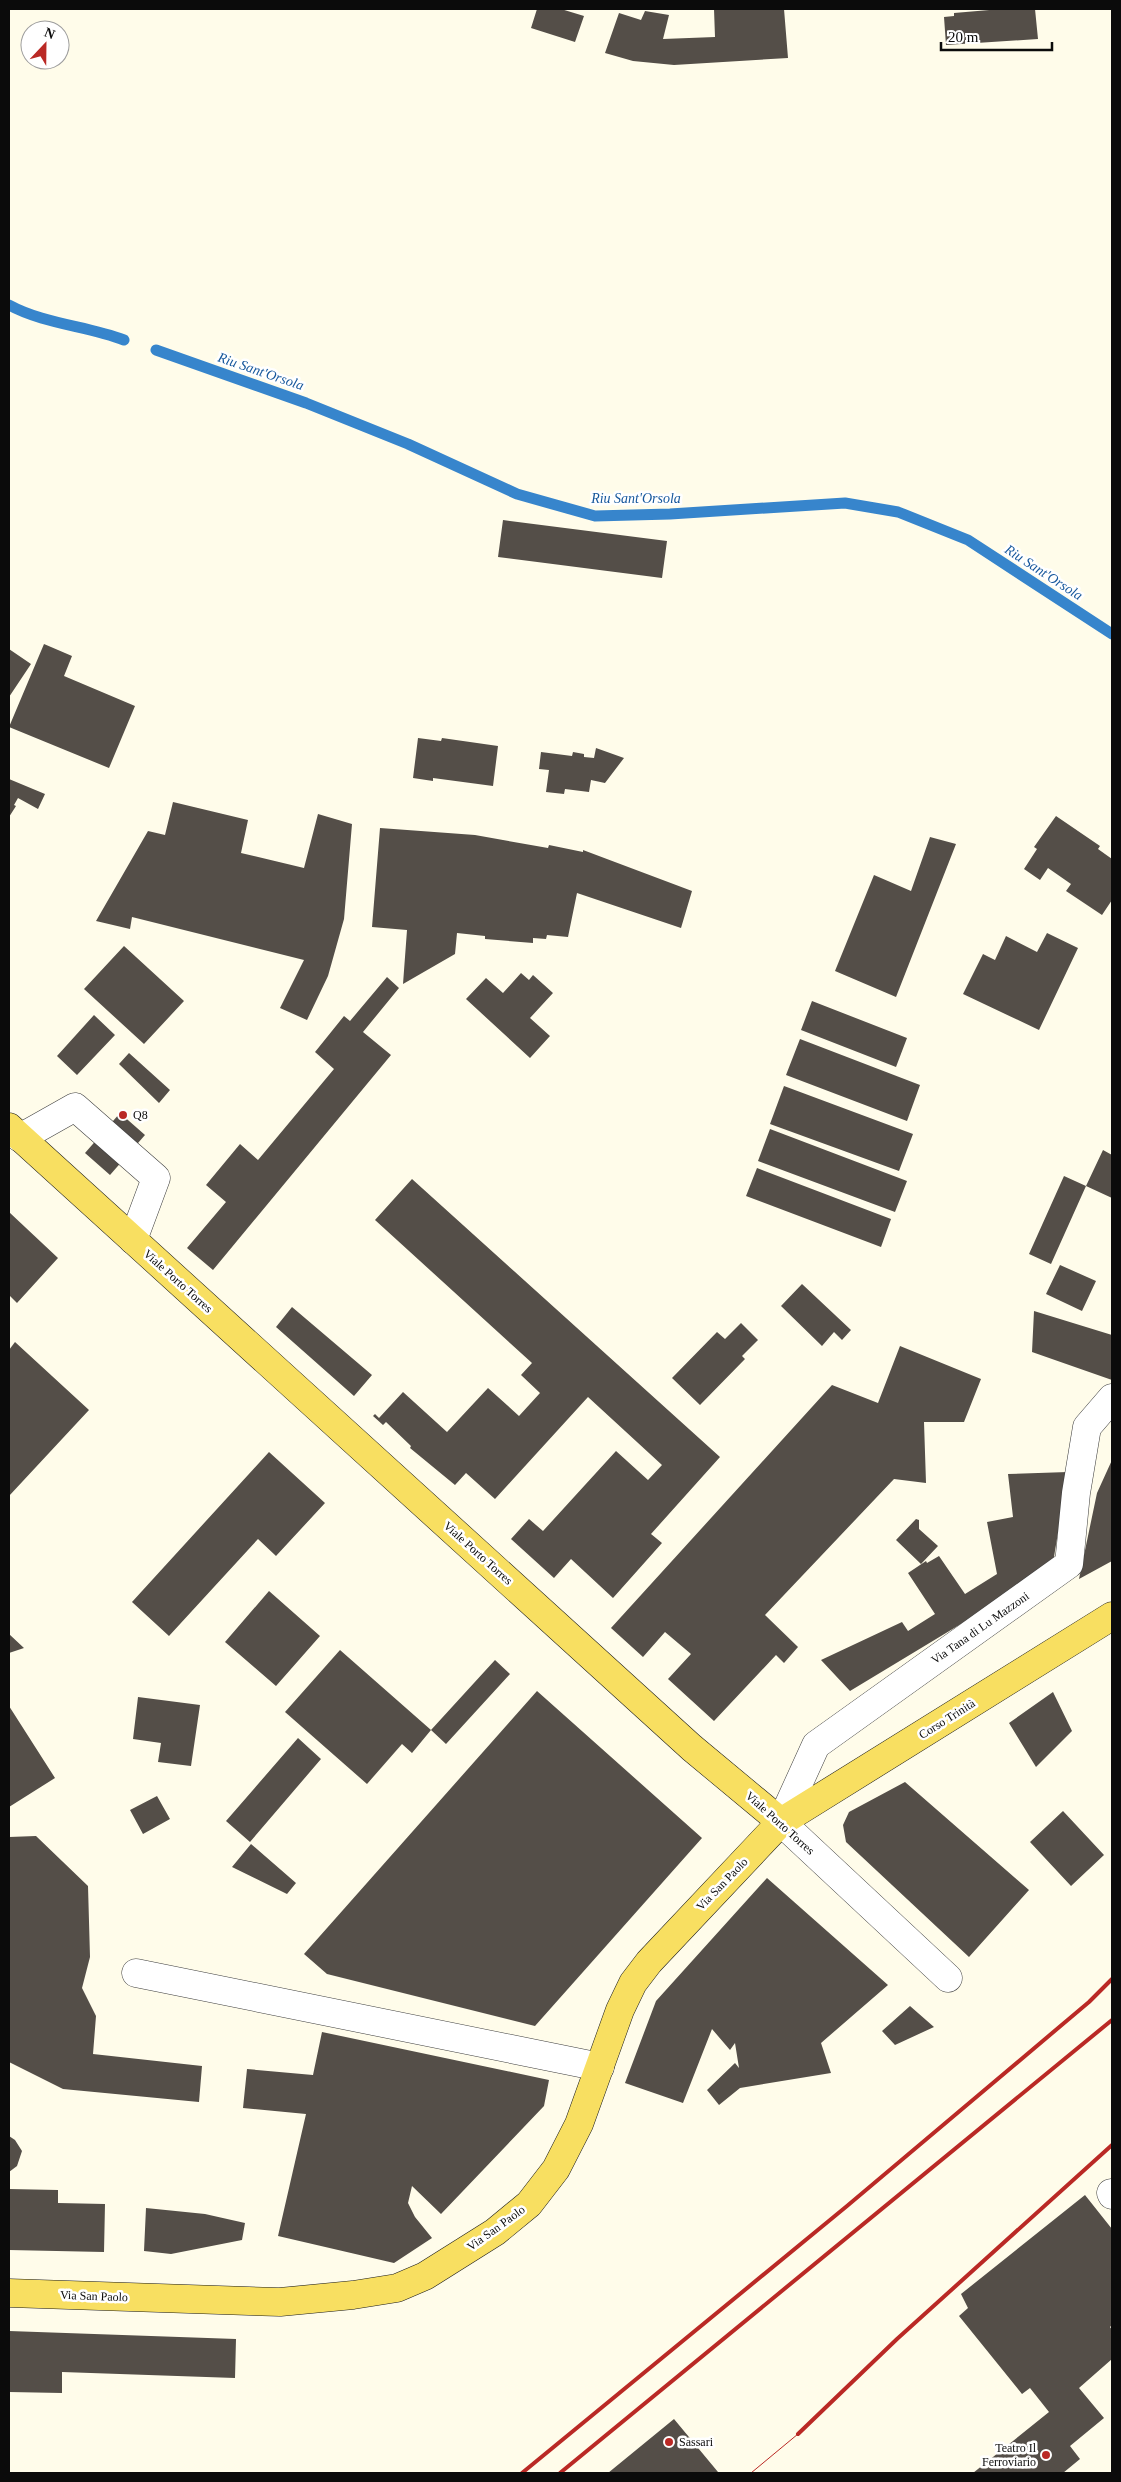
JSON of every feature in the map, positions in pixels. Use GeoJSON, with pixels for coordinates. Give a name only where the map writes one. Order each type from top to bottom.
{"type":"FeatureCollection","features":[{"type":"Feature","properties":{"kind":"main road","name":"Viale Porto Torres"},"geometry":{"type":"LineString","coordinates":[[15,1133],[692,1748],[781,1822]]}},
{"type":"Feature","properties":{"kind":"main road","name":"Corso Trinità"},"geometry":{"type":"LineString","coordinates":[[781,1822],[1112,1616]]}},
{"type":"Feature","properties":{"kind":"main road","name":"Via San Paolo"},"geometry":{"type":"LineString","coordinates":[[9,2293],[280,2302],[353,2295],[397,2288],[425,2276],[449,2262],[495,2232],[529,2204],[556,2169],[579,2124],[620,2010],[633,1983],[649,1962],[781,1822]]}},
{"type":"Feature","properties":{"kind":"street"},"geometry":{"type":"LineString","coordinates":[[15,1133],[75,1107],[156,1178],[133,1240]]}},
{"type":"Feature","properties":{"kind":"street","name":"Via Tana di Lu Mazzoni"},"geometry":{"type":"LineString","coordinates":[[781,1822],[816,1745],[1069,1564],[1076,1493],[1087,1427],[1112,1398]]}},
{"type":"Feature","properties":{"kind":"street","name":"Viale Porto Torres"},"geometry":{"type":"LineString","coordinates":[[781,1822],[948,1978]]}},
{"type":"Feature","properties":{"kind":"street"},"geometry":{"type":"LineString","coordinates":[[136,1973],[600,2067]]}},
{"type":"Feature","properties":{"kind":"building"},"geometry":{"type":"Polygon","coordinates":[[[537,9],[561,9],[584,16],[575,42],[531,28],[537,9]]]}},
{"type":"Feature","properties":{"kind":"building"},"geometry":{"type":"Polygon","coordinates":[[[714,9],[784,9],[788,58],[674,65],[633,61],[605,53],[619,13],[641,20],[645,11],[669,15],[663,39],[715,37],[714,9]]]}},
{"type":"Feature","properties":{"kind":"building"},"geometry":{"type":"Polygon","coordinates":[[[1001,9],[1035,9],[1038,39],[946,45],[944,17],[954,16],[954,13],[1001,9]]]}},
{"type":"Feature","properties":{"kind":"building"},"geometry":{"type":"Polygon","coordinates":[[[503,520],[667,541],[662,578],[498,557],[503,520]]]}},
{"type":"Feature","properties":{"kind":"building"},"geometry":{"type":"Polygon","coordinates":[[[44,644],[72,656],[64,676],[135,706],[109,768],[9,727],[44,644]]]}},
{"type":"Feature","properties":{"kind":"building"},"geometry":{"type":"Polygon","coordinates":[[[9,649],[31,664],[9,697],[9,649]]]}},
{"type":"Feature","properties":{"kind":"building"},"geometry":{"type":"Polygon","coordinates":[[[418,738],[441,741],[442,738],[498,746],[493,786],[433,778],[433,781],[413,778],[418,738]]]}},
{"type":"Feature","properties":{"kind":"building"},"geometry":{"type":"Polygon","coordinates":[[[596,748],[624,758],[605,783],[591,780],[589,792],[565,789],[564,794],[546,792],[549,770],[539,769],[541,752],[572,756],[573,752],[584,754],[584,757],[594,758],[596,748]]]}},
{"type":"Feature","properties":{"kind":"building"},"geometry":{"type":"Polygon","coordinates":[[[9,779],[45,794],[38,809],[18,798],[14,805],[16,806],[9,817],[9,779]]]}},
{"type":"Feature","properties":{"kind":"building"},"geometry":{"type":"Polygon","coordinates":[[[173,802],[248,820],[241,853],[304,868],[318,814],[352,824],[344,919],[328,976],[307,1020],[280,1008],[304,960],[132,917],[130,929],[96,921],[148,831],[165,835],[173,802]]]}},
{"type":"Feature","properties":{"kind":"building"},"geometry":{"type":"Polygon","coordinates":[[[1056,816],[1100,846],[1098,849],[1112,859],[1112,900],[1102,915],[1066,891],[1071,884],[1048,868],[1040,880],[1024,869],[1037,849],[1034,847],[1056,816]]]}},
{"type":"Feature","properties":{"kind":"building"},"geometry":{"type":"Polygon","coordinates":[[[380,828],[475,835],[548,848],[549,845],[583,852],[583,850],[692,891],[681,928],[577,893],[568,937],[547,935],[546,939],[533,938],[533,943],[485,939],[485,936],[457,933],[455,954],[403,984],[407,930],[372,927],[380,828]]]}},
{"type":"Feature","properties":{"kind":"building"},"geometry":{"type":"Polygon","coordinates":[[[930,837],[956,844],[896,997],[835,971],[874,875],[911,891],[930,837]]]}},
{"type":"Feature","properties":{"kind":"building"},"geometry":{"type":"Polygon","coordinates":[[[1047,933],[1078,948],[1039,1030],[963,994],[983,954],[995,960],[1006,936],[1037,952],[1047,933]]]}},
{"type":"Feature","properties":{"kind":"building"},"geometry":{"type":"Polygon","coordinates":[[[124,946],[184,1001],[144,1044],[84,989],[124,946]]]}},
{"type":"Feature","properties":{"kind":"building"},"geometry":{"type":"Polygon","coordinates":[[[521,973],[529,980],[533,975],[553,993],[530,1018],[550,1036],[530,1058],[466,999],[486,978],[503,993],[521,973]]]}},
{"type":"Feature","properties":{"kind":"building"},"geometry":{"type":"Polygon","coordinates":[[[387,977],[399,988],[363,1032],[391,1055],[213,1270],[187,1248],[226,1202],[206,1185],[240,1144],[258,1160],[334,1069],[315,1052],[344,1016],[350,1021],[387,977]]]}},
{"type":"Feature","properties":{"kind":"building"},"geometry":{"type":"Polygon","coordinates":[[[812,1001],[907,1038],[896,1067],[801,1030],[812,1001]]]}},
{"type":"Feature","properties":{"kind":"building"},"geometry":{"type":"Polygon","coordinates":[[[94,1015],[115,1035],[77,1075],[57,1056],[94,1015]]]}},
{"type":"Feature","properties":{"kind":"building"},"geometry":{"type":"Polygon","coordinates":[[[800,1039],[920,1085],[907,1121],[786,1075],[800,1039]]]}},
{"type":"Feature","properties":{"kind":"building"},"geometry":{"type":"Polygon","coordinates":[[[129,1053],[170,1090],[159,1103],[119,1064],[129,1053]]]}},
{"type":"Feature","properties":{"kind":"building"},"geometry":{"type":"Polygon","coordinates":[[[784,1086],[913,1134],[899,1171],[770,1124],[784,1086]]]}},
{"type":"Feature","properties":{"kind":"building"},"geometry":{"type":"Polygon","coordinates":[[[120,1113],[145,1135],[110,1175],[85,1153],[120,1113]]]}},
{"type":"Feature","properties":{"kind":"building"},"geometry":{"type":"Polygon","coordinates":[[[770,1129],[907,1181],[895,1212],[758,1161],[770,1129]]]}},
{"type":"Feature","properties":{"kind":"building"},"geometry":{"type":"Polygon","coordinates":[[[1103,1150],[1112,1155],[1112,1198],[1086,1186],[1103,1150]]]}},
{"type":"Feature","properties":{"kind":"building"},"geometry":{"type":"Polygon","coordinates":[[[757,1168],[891,1219],[881,1247],[746,1196],[757,1168]]]}},
{"type":"Feature","properties":{"kind":"building"},"geometry":{"type":"Polygon","coordinates":[[[1064,1176],[1086,1186],[1051,1264],[1029,1254],[1064,1176]]]}},
{"type":"Feature","properties":{"kind":"building"},"geometry":{"type":"Polygon","coordinates":[[[412,1179],[720,1457],[651,1534],[662,1543],[613,1598],[571,1559],[554,1578],[511,1539],[529,1519],[543,1531],[616,1451],[648,1480],[662,1465],[588,1397],[495,1499],[466,1473],[455,1485],[410,1448],[411,1446],[386,1422],[383,1425],[373,1416],[375,1414],[379,1418],[403,1392],[447,1432],[488,1388],[519,1416],[540,1393],[521,1375],[532,1363],[375,1220],[412,1179]]]}},
{"type":"Feature","properties":{"kind":"building"},"geometry":{"type":"Polygon","coordinates":[[[9,1212],[58,1258],[17,1303],[9,1295],[9,1212]]]}},
{"type":"Feature","properties":{"kind":"building"},"geometry":{"type":"Polygon","coordinates":[[[1060,1265],[1096,1281],[1082,1311],[1046,1294],[1060,1265]]]}},
{"type":"Feature","properties":{"kind":"building"},"geometry":{"type":"Polygon","coordinates":[[[802,1284],[851,1330],[842,1340],[834,1332],[822,1346],[781,1306],[802,1284]]]}},
{"type":"Feature","properties":{"kind":"building"},"geometry":{"type":"Polygon","coordinates":[[[292,1307],[372,1375],[354,1396],[276,1327],[292,1307]]]}},
{"type":"Feature","properties":{"kind":"building"},"geometry":{"type":"Polygon","coordinates":[[[1034,1311],[1112,1335],[1112,1380],[1032,1352],[1034,1311]]]}},
{"type":"Feature","properties":{"kind":"building"},"geometry":{"type":"Polygon","coordinates":[[[741,1323],[758,1340],[742,1356],[745,1359],[700,1405],[672,1378],[717,1332],[725,1339],[741,1323]]]}},
{"type":"Feature","properties":{"kind":"building"},"geometry":{"type":"Polygon","coordinates":[[[15,1342],[89,1410],[9,1496],[9,1350],[15,1342]]]}},
{"type":"Feature","properties":{"kind":"building"},"geometry":{"type":"Polygon","coordinates":[[[900,1346],[981,1379],[964,1422],[924,1422],[926,1483],[894,1479],[765,1615],[798,1647],[784,1663],[776,1655],[714,1721],[668,1679],[691,1654],[665,1632],[643,1657],[611,1628],[832,1385],[878,1403],[900,1346]]]}},
{"type":"Feature","properties":{"kind":"building"},"geometry":{"type":"Polygon","coordinates":[[[269,1452],[325,1503],[276,1556],[258,1539],[169,1636],[132,1602],[269,1452]]]}},
{"type":"Feature","properties":{"kind":"building"},"geometry":{"type":"Polygon","coordinates":[[[1112,1460],[1112,1561],[1079,1579],[1097,1493],[1112,1460]]]}},
{"type":"Feature","properties":{"kind":"building"},"geometry":{"type":"Polygon","coordinates":[[[1068,1472],[1052,1569],[850,1691],[821,1660],[902,1622],[908,1631],[935,1614],[908,1573],[926,1561],[927,1563],[939,1556],[965,1594],[997,1574],[987,1522],[1013,1517],[1008,1474],[1068,1472]]]}},
{"type":"Feature","properties":{"kind":"building"},"geometry":{"type":"Polygon","coordinates":[[[916,1519],[919,1520],[919,1529],[938,1546],[921,1564],[896,1540],[916,1519]]]}},
{"type":"Feature","properties":{"kind":"building"},"geometry":{"type":"Polygon","coordinates":[[[269,1591],[320,1636],[276,1686],[225,1642],[269,1591]]]}},
{"type":"Feature","properties":{"kind":"building"},"geometry":{"type":"Polygon","coordinates":[[[9,1634],[24,1648],[9,1653],[9,1634]]]}},
{"type":"Feature","properties":{"kind":"building"},"geometry":{"type":"Polygon","coordinates":[[[340,1650],[431,1730],[412,1753],[402,1744],[367,1784],[285,1712],[340,1650]]]}},
{"type":"Feature","properties":{"kind":"building"},"geometry":{"type":"Polygon","coordinates":[[[495,1660],[510,1674],[446,1744],[431,1730],[495,1660]]]}},
{"type":"Feature","properties":{"kind":"building"},"geometry":{"type":"Polygon","coordinates":[[[537,1691],[702,1838],[535,2026],[327,1974],[304,1954],[537,1691]]]}},
{"type":"Feature","properties":{"kind":"building"},"geometry":{"type":"Polygon","coordinates":[[[1053,1692],[1072,1731],[1036,1767],[1009,1723],[1053,1692]]]}},
{"type":"Feature","properties":{"kind":"building"},"geometry":{"type":"Polygon","coordinates":[[[138,1697],[200,1705],[191,1766],[158,1762],[161,1743],[133,1739],[138,1697]]]}},
{"type":"Feature","properties":{"kind":"building"},"geometry":{"type":"Polygon","coordinates":[[[9,1706],[55,1778],[9,1807],[9,1706]]]}},
{"type":"Feature","properties":{"kind":"building"},"geometry":{"type":"Polygon","coordinates":[[[298,1738],[321,1759],[250,1842],[226,1821],[298,1738]]]}},
{"type":"Feature","properties":{"kind":"building"},"geometry":{"type":"Polygon","coordinates":[[[905,1782],[1029,1890],[969,1957],[846,1842],[843,1825],[849,1812],[905,1782]]]}},
{"type":"Feature","properties":{"kind":"building"},"geometry":{"type":"Polygon","coordinates":[[[157,1796],[170,1819],[143,1834],[130,1810],[157,1796]]]}},
{"type":"Feature","properties":{"kind":"building"},"geometry":{"type":"Polygon","coordinates":[[[1063,1811],[1104,1855],[1071,1886],[1030,1842],[1063,1811]]]}},
{"type":"Feature","properties":{"kind":"building"},"geometry":{"type":"Polygon","coordinates":[[[36,1836],[88,1886],[90,1957],[82,1988],[96,2016],[93,2054],[202,2066],[199,2102],[63,2089],[9,2062],[9,1837],[36,1836]]]}},
{"type":"Feature","properties":{"kind":"building"},"geometry":{"type":"Polygon","coordinates":[[[251,1844],[296,1883],[287,1894],[232,1867],[251,1844]]]}},
{"type":"Feature","properties":{"kind":"building"},"geometry":{"type":"Polygon","coordinates":[[[767,1878],[888,1985],[821,2043],[831,2073],[740,2088],[719,2105],[707,2090],[735,2063],[739,2068],[735,2043],[730,2050],[712,2029],[683,2103],[625,2083],[656,2001],[767,1878]]]}},
{"type":"Feature","properties":{"kind":"building"},"geometry":{"type":"Polygon","coordinates":[[[910,2006],[934,2027],[895,2045],[882,2031],[910,2006]]]}},
{"type":"Feature","properties":{"kind":"building"},"geometry":{"type":"Polygon","coordinates":[[[322,2032],[549,2080],[544,2106],[441,2214],[412,2186],[408,2203],[415,2217],[432,2238],[394,2263],[278,2236],[306,2114],[243,2108],[247,2069],[313,2075],[322,2032]]]}},
{"type":"Feature","properties":{"kind":"building"},"geometry":{"type":"Polygon","coordinates":[[[9,2136],[15,2140],[22,2151],[17,2166],[9,2172],[9,2136]]]}},
{"type":"Feature","properties":{"kind":"building"},"geometry":{"type":"Polygon","coordinates":[[[9,2189],[58,2190],[58,2203],[105,2204],[104,2252],[9,2250],[9,2189]]]}},
{"type":"Feature","properties":{"kind":"building"},"geometry":{"type":"Polygon","coordinates":[[[1085,2195],[1112,2229],[1112,2325],[1110,2327],[1112,2330],[1112,2359],[1079,2388],[1104,2418],[1070,2446],[1080,2459],[1063,2473],[973,2473],[1049,2412],[1030,2388],[1022,2394],[959,2316],[968,2308],[961,2294],[1085,2195]]]}},
{"type":"Feature","properties":{"kind":"building"},"geometry":{"type":"Polygon","coordinates":[[[146,2208],[205,2214],[245,2223],[242,2240],[171,2254],[144,2251],[146,2208]]]}},
{"type":"Feature","properties":{"kind":"building"},"geometry":{"type":"Polygon","coordinates":[[[9,2331],[236,2339],[235,2378],[62,2372],[62,2393],[9,2392],[9,2331]]]}},
{"type":"Feature","properties":{"kind":"building","name":"Sassari"},"geometry":{"type":"Polygon","coordinates":[[[674,2419],[717,2473],[608,2473],[674,2419]]]}},
{"type":"Feature","properties":{"kind":"waterway","name":"Riu Sant'Orsola"},"geometry":{"type":"LineString","coordinates":[[9,305],[37,317],[124,340]]}},
{"type":"Feature","properties":{"kind":"waterway","name":"Riu Sant'Orsola"},"geometry":{"type":"LineString","coordinates":[[156,350],[306,403],[408,444],[517,494],[595,516],[670,514],[845,503],[898,512],[968,540],[1112,634]]}},
{"type":"Feature","properties":{"kind":"tram line"},"geometry":{"type":"LineString","coordinates":[[751,2473],[798,2434]]}},
{"type":"Feature","properties":{"kind":"railway"},"geometry":{"type":"LineString","coordinates":[[522,2473],[847,2206],[1089,2002],[1112,1979]]}},
{"type":"Feature","properties":{"kind":"railway"},"geometry":{"type":"LineString","coordinates":[[560,2473],[1112,2020]]}},
{"type":"Feature","properties":{"kind":"railway"},"geometry":{"type":"LineString","coordinates":[[798,2434],[897,2339],[1112,2145]]}},
{"type":"Feature","properties":{"kind":"place","name":"Q8"},"geometry":{"type":"Point","coordinates":[123,1115]}},
{"type":"Feature","properties":{"kind":"place","name":"Sassari"},"geometry":{"type":"Point","coordinates":[669,2442]}},
{"type":"Feature","properties":{"kind":"place","name":"Teatro Il Ferroviario"},"geometry":{"type":"Point","coordinates":[1046,2455]}}]}
